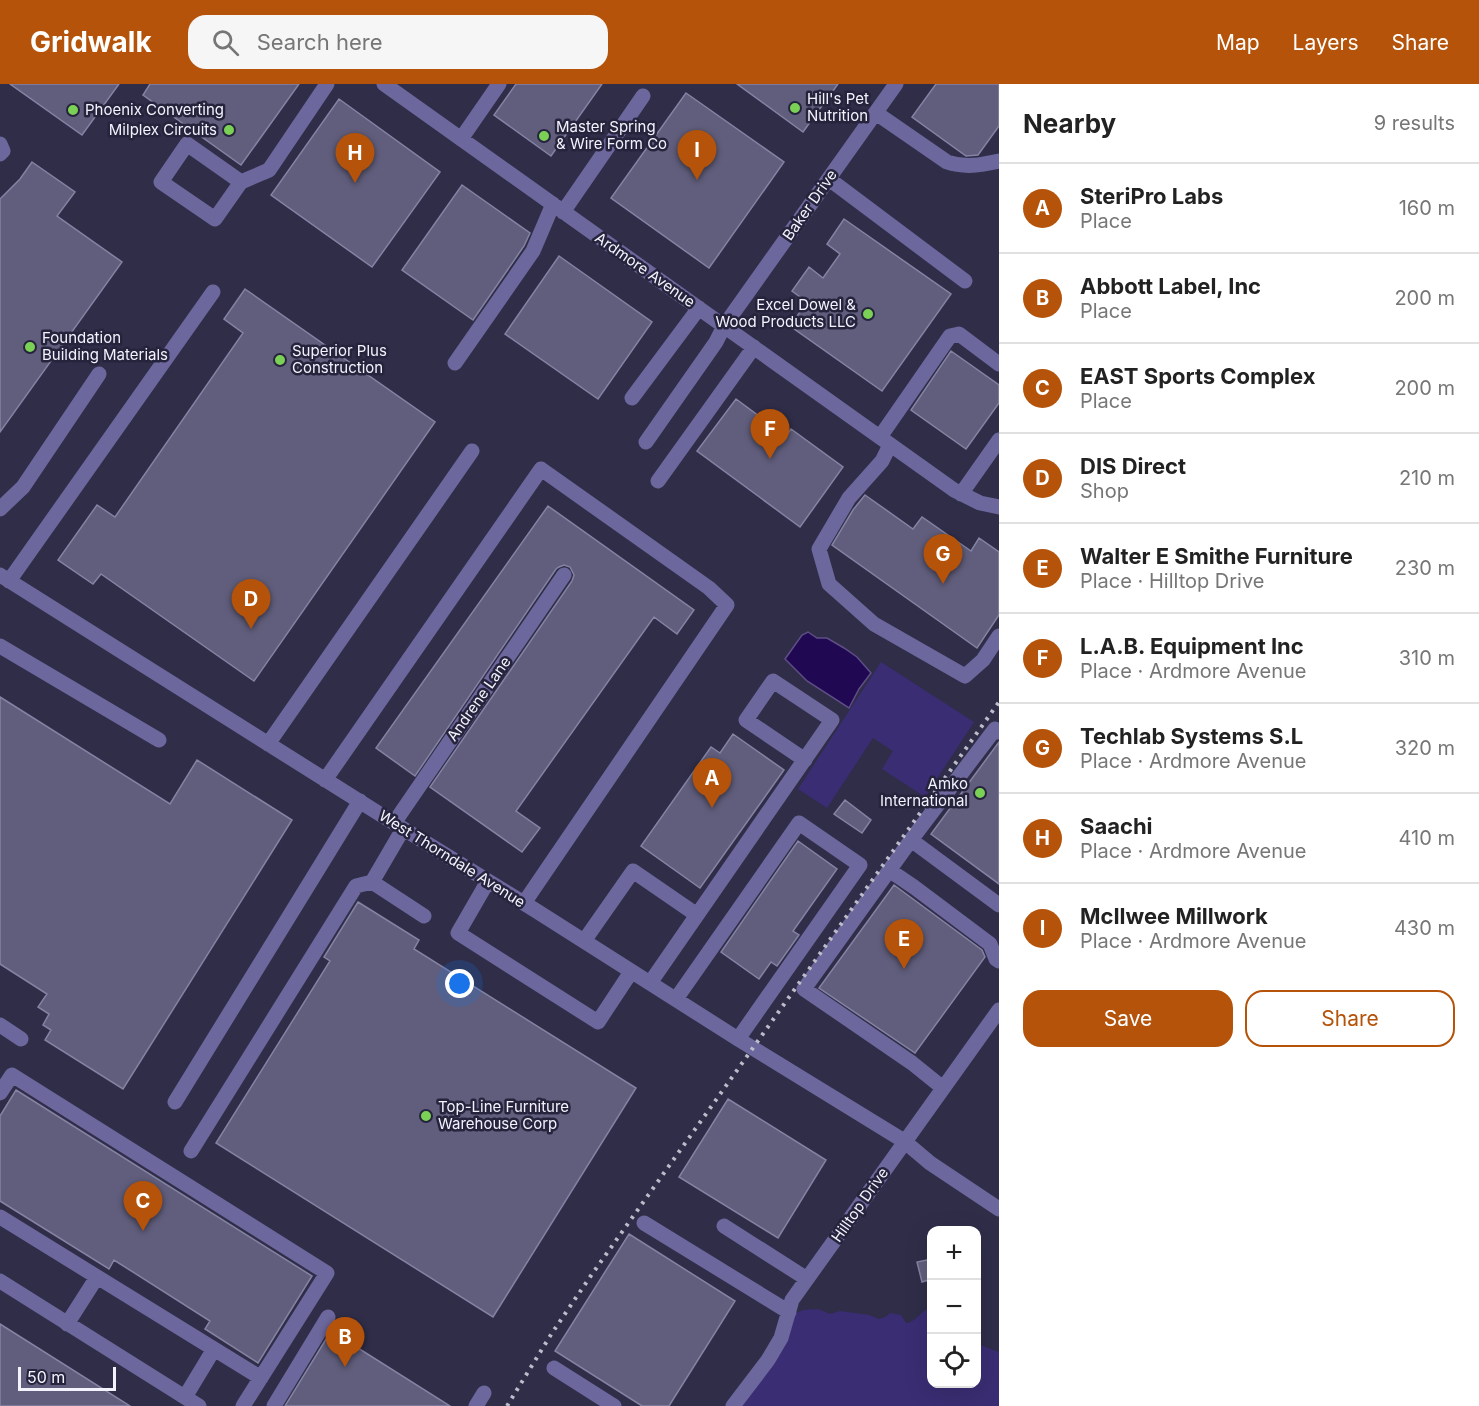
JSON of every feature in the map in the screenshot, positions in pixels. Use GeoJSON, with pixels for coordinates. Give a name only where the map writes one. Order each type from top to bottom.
{"type":"FeatureCollection","features":[{"type":"Feature","properties":{"kind":"street"},"geometry":{"type":"LineString","coordinates":[[241,182],[187,144],[161,182],[215,219],[241,182],[269,170],[327,84]]}},
{"type":"Feature","properties":{"kind":"street","name":"Ardmore Avenue"},"geometry":{"type":"LineString","coordinates":[[384,84],[954,490],[980,503],[999,507]]}},
{"type":"Feature","properties":{"kind":"street"},"geometry":{"type":"LineString","coordinates":[[461,139],[500,84]]}},
{"type":"Feature","properties":{"kind":"street","name":"Baker Drive"},"geometry":{"type":"LineString","coordinates":[[646,442],[716,342],[724,326],[896,84]]}},
{"type":"Feature","properties":{"kind":"street"},"geometry":{"type":"LineString","coordinates":[[455,363],[533,251],[558,208],[643,96]]}},
{"type":"Feature","properties":{"kind":"street"},"geometry":{"type":"LineString","coordinates":[[876,113],[947,162],[959,166],[975,166],[999,160]]}},
{"type":"Feature","properties":{"kind":"street"},"geometry":{"type":"LineString","coordinates":[[0,144],[3,151],[0,154]]}},
{"type":"Feature","properties":{"kind":"street"},"geometry":{"type":"LineString","coordinates":[[829,179],[965,281]]}},
{"type":"Feature","properties":{"kind":"street"},"geometry":{"type":"LineString","coordinates":[[4,578],[213,292]]}},
{"type":"Feature","properties":{"kind":"street"},"geometry":{"type":"LineString","coordinates":[[632,398],[699,308]]}},
{"type":"Feature","properties":{"kind":"street"},"geometry":{"type":"LineString","coordinates":[[999,364],[959,334],[950,336],[885,441],[882,461],[849,498],[819,549],[829,585],[874,624],[965,675],[983,660],[999,636]]}},
{"type":"Feature","properties":{"kind":"street"},"geometry":{"type":"LineString","coordinates":[[658,481],[754,347]]}},
{"type":"Feature","properties":{"kind":"street"},"geometry":{"type":"LineString","coordinates":[[0,509],[23,487],[99,374]]}},
{"type":"Feature","properties":{"kind":"street"},"geometry":{"type":"LineString","coordinates":[[961,494],[999,440]]}},
{"type":"Feature","properties":{"kind":"street"},"geometry":{"type":"LineString","coordinates":[[268,744],[472,452]]}},
{"type":"Feature","properties":{"kind":"street"},"geometry":{"type":"LineString","coordinates":[[325,780],[541,469],[709,588],[727,605],[524,903]]}},
{"type":"Feature","properties":{"kind":"street","name":"Andrene Lane"},"geometry":{"type":"LineString","coordinates":[[372,882],[398,826],[564,575]]}},
{"type":"Feature","properties":{"kind":"street","name":"West Thorndale Avenue"},"geometry":{"type":"LineString","coordinates":[[4,578],[904,1141],[930,1163],[999,1209]]}},
{"type":"Feature","properties":{"kind":"street"},"geometry":{"type":"LineString","coordinates":[[0,646],[159,740]]}},
{"type":"Feature","properties":{"kind":"street"},"geometry":{"type":"LineString","coordinates":[[650,984],[805,760],[832,720],[772,681],[746,720],[805,760]]}},
{"type":"Feature","properties":{"kind":"street"},"geometry":{"type":"LineString","coordinates":[[943,1088],[912,1063],[804,989],[911,840],[995,729],[999,732]]}},
{"type":"Feature","properties":{"kind":"street"},"geometry":{"type":"LineString","coordinates":[[176,1102],[360,801]]}},
{"type":"Feature","properties":{"kind":"street"},"geometry":{"type":"LineString","coordinates":[[676,999],[799,823],[860,865],[738,1039]]}},
{"type":"Feature","properties":{"kind":"street"},"geometry":{"type":"LineString","coordinates":[[911,840],[999,906]]}},
{"type":"Feature","properties":{"kind":"street"},"geometry":{"type":"LineString","coordinates":[[889,870],[990,944],[997,960]]}},
{"type":"Feature","properties":{"kind":"street"},"geometry":{"type":"LineString","coordinates":[[584,941],[633,871],[697,915]]}},
{"type":"Feature","properties":{"kind":"street"},"geometry":{"type":"LineString","coordinates":[[488,881],[458,933],[598,1022],[631,972]]}},
{"type":"Feature","properties":{"kind":"street"},"geometry":{"type":"LineString","coordinates":[[191,1151],[356,886],[372,882],[424,916]]}},
{"type":"Feature","properties":{"kind":"street","name":"Hilltop Drive"},"geometry":{"type":"LineString","coordinates":[[733,1406],[768,1360],[781,1338],[792,1300],[999,1010]]}},
{"type":"Feature","properties":{"kind":"street"},"geometry":{"type":"LineString","coordinates":[[0,1025],[21,1039]]}},
{"type":"Feature","properties":{"kind":"street"},"geometry":{"type":"LineString","coordinates":[[0,1094],[12,1075],[327,1273],[243,1406]]}},
{"type":"Feature","properties":{"kind":"street"},"geometry":{"type":"LineString","coordinates":[[0,1217],[261,1378]]}},
{"type":"Feature","properties":{"kind":"street"},"geometry":{"type":"LineString","coordinates":[[644,1222],[789,1312]]}},
{"type":"Feature","properties":{"kind":"street"},"geometry":{"type":"LineString","coordinates":[[724,1226],[807,1280]]}},
{"type":"Feature","properties":{"kind":"street"},"geometry":{"type":"LineString","coordinates":[[67,1324],[97,1277]]}},
{"type":"Feature","properties":{"kind":"street"},"geometry":{"type":"LineString","coordinates":[[0,1281],[199,1406]]}},
{"type":"Feature","properties":{"kind":"street"},"geometry":{"type":"LineString","coordinates":[[273,1406],[328,1317]]}},
{"type":"Feature","properties":{"kind":"street"},"geometry":{"type":"LineString","coordinates":[[185,1397],[214,1349]]}},
{"type":"Feature","properties":{"kind":"street"},"geometry":{"type":"LineString","coordinates":[[554,1368],[614,1406]]}},
{"type":"Feature","properties":{"kind":"shaded area"},"geometry":{"type":"Polygon","coordinates":[[[808,632],[817,638],[827,638],[844,648],[857,657],[871,673],[849,708],[807,681],[785,659],[802,635],[808,632]]]}},
{"type":"Feature","properties":{"kind":"shaded area"},"geometry":{"type":"Polygon","coordinates":[[[881,662],[974,722],[925,797],[882,769],[893,751],[873,738],[827,808],[798,789],[881,662]]]}},
{"type":"Feature","properties":{"kind":"shaded area"},"geometry":{"type":"Polygon","coordinates":[[[818,1309],[830,1314],[840,1311],[869,1315],[879,1319],[890,1313],[901,1315],[906,1323],[927,1309],[927,1388],[981,1388],[981,1346],[983,1346],[999,1352],[999,1406],[742,1406],[794,1314],[803,1310],[818,1309]]]}},
{"type":"Feature","properties":{"kind":"building","name":"Phoenix Converting"},"geometry":{"type":"Polygon","coordinates":[[[10,84],[119,84],[82,135],[10,84]]]}},
{"type":"Feature","properties":{"kind":"building","name":"Milplex Circuits"},"geometry":{"type":"Polygon","coordinates":[[[150,84],[299,84],[241,165],[143,95],[150,84]]]}},
{"type":"Feature","properties":{"kind":"building","name":"Master Spring & Wire Form Co"},"geometry":{"type":"Polygon","coordinates":[[[516,84],[602,84],[551,156],[494,115],[516,84]]]}},
{"type":"Feature","properties":{"kind":"building","name":"Hill's Pet Nutrition"},"geometry":{"type":"Polygon","coordinates":[[[737,84],[838,84],[803,132],[737,84]]]}},
{"type":"Feature","properties":{"kind":"building"},"geometry":{"type":"Polygon","coordinates":[[[936,84],[999,84],[999,126],[978,155],[966,156],[912,117],[936,84]]]}},
{"type":"Feature","properties":{"kind":"building"},"geometry":{"type":"Polygon","coordinates":[[[686,93],[784,162],[709,268],[611,198],[686,93]]]}},
{"type":"Feature","properties":{"kind":"building"},"geometry":{"type":"Polygon","coordinates":[[[339,99],[440,172],[372,267],[271,195],[339,99]]]}},
{"type":"Feature","properties":{"kind":"building","name":"Foundation Building Materials"},"geometry":{"type":"Polygon","coordinates":[[[32,162],[75,192],[57,216],[122,262],[0,432],[0,199],[20,179],[32,162]]]}},
{"type":"Feature","properties":{"kind":"building"},"geometry":{"type":"Polygon","coordinates":[[[462,185],[530,233],[524,246],[473,320],[402,270],[462,185]]]}},
{"type":"Feature","properties":{"kind":"building","name":"Excel Dowel & Wood Products LLC"},"geometry":{"type":"Polygon","coordinates":[[[844,219],[951,294],[882,391],[790,326],[807,302],[792,291],[809,267],[823,278],[840,254],[827,244],[844,219]]]}},
{"type":"Feature","properties":{"kind":"building"},"geometry":{"type":"Polygon","coordinates":[[[559,256],[652,322],[598,399],[505,334],[559,256]]]}},
{"type":"Feature","properties":{"kind":"building"},"geometry":{"type":"Polygon","coordinates":[[[245,289],[435,422],[254,681],[101,574],[93,584],[58,560],[97,505],[115,517],[243,333],[224,319],[245,289]]]}},
{"type":"Feature","properties":{"kind":"building"},"geometry":{"type":"Polygon","coordinates":[[[951,351],[999,385],[999,403],[966,449],[911,410],[951,351]]]}},
{"type":"Feature","properties":{"kind":"building"},"geometry":{"type":"Polygon","coordinates":[[[736,399],[786,436],[791,429],[843,467],[800,527],[697,451],[736,399]]]}},
{"type":"Feature","properties":{"kind":"building"},"geometry":{"type":"Polygon","coordinates":[[[865,495],[913,529],[922,517],[971,551],[979,538],[999,552],[999,615],[977,648],[832,545],[865,495]]]}},
{"type":"Feature","properties":{"kind":"building"},"geometry":{"type":"Polygon","coordinates":[[[548,506],[694,610],[677,634],[654,617],[516,811],[540,828],[522,852],[430,787],[572,581],[574,575],[570,567],[564,565],[556,569],[415,776],[376,748],[548,506]]]}},
{"type":"Feature","properties":{"kind":"building"},"geometry":{"type":"Polygon","coordinates":[[[0,697],[170,804],[197,760],[292,820],[123,1089],[45,1040],[51,1030],[43,1025],[49,1014],[38,1007],[47,994],[0,964],[0,697]]]}},
{"type":"Feature","properties":{"kind":"building"},"geometry":{"type":"Polygon","coordinates":[[[733,734],[784,770],[700,888],[641,846],[711,747],[720,753],[733,734]]]}},
{"type":"Feature","properties":{"kind":"building","name":"Amko International"},"geometry":{"type":"Polygon","coordinates":[[[999,742],[999,884],[931,834],[999,742]]]}},
{"type":"Feature","properties":{"kind":"building"},"geometry":{"type":"Polygon","coordinates":[[[845,800],[871,820],[862,833],[834,814],[845,800]]]}},
{"type":"Feature","properties":{"kind":"building"},"geometry":{"type":"Polygon","coordinates":[[[798,841],[837,869],[793,931],[799,935],[777,966],[771,962],[759,979],[721,952],[798,841]]]}},
{"type":"Feature","properties":{"kind":"building"},"geometry":{"type":"Polygon","coordinates":[[[894,885],[982,950],[985,957],[915,1053],[819,988],[894,885]]]}},
{"type":"Feature","properties":{"kind":"building","name":"Top-Line Furniture Warehouse Corp"},"geometry":{"type":"Polygon","coordinates":[[[358,902],[419,940],[414,949],[636,1088],[493,1317],[216,1143],[330,961],[324,957],[358,902]]]}},
{"type":"Feature","properties":{"kind":"building"},"geometry":{"type":"Polygon","coordinates":[[[16,1090],[312,1276],[258,1363],[205,1329],[210,1321],[114,1260],[109,1269],[0,1201],[0,1116],[16,1090]]]}},
{"type":"Feature","properties":{"kind":"building"},"geometry":{"type":"Polygon","coordinates":[[[728,1099],[826,1160],[778,1238],[679,1177],[728,1099]]]}},
{"type":"Feature","properties":{"kind":"building"},"geometry":{"type":"Polygon","coordinates":[[[629,1234],[735,1301],[669,1406],[642,1406],[555,1351],[629,1234]]]}},
{"type":"Feature","properties":{"kind":"building"},"geometry":{"type":"Polygon","coordinates":[[[927,1260],[927,1280],[922,1282],[917,1262],[927,1260]]]}},
{"type":"Feature","properties":{"kind":"building"},"geometry":{"type":"Polygon","coordinates":[[[0,1324],[130,1406],[0,1406],[0,1324]]]}},
{"type":"Feature","properties":{"kind":"building"},"geometry":{"type":"Polygon","coordinates":[[[331,1331],[450,1406],[285,1406],[331,1331]]]}},
{"type":"Feature","properties":{"kind":"railway"},"geometry":{"type":"LineString","coordinates":[[507,1406],[590,1277],[999,702]]}},
{"type":"Feature","properties":{"kind":"place","name":"Hill's Pet Nutrition"},"geometry":{"type":"Point","coordinates":[795,108]}},
{"type":"Feature","properties":{"kind":"place","name":"Phoenix Converting"},"geometry":{"type":"Point","coordinates":[73,110]}},
{"type":"Feature","properties":{"kind":"place","name":"Milplex Circuits"},"geometry":{"type":"Point","coordinates":[229,130]}},
{"type":"Feature","properties":{"kind":"place","name":"Master Spring & Wire Form Co"},"geometry":{"type":"Point","coordinates":[544,136]}},
{"type":"Feature","properties":{"kind":"place","name":"McIlwee Millwork"},"geometry":{"type":"Point","coordinates":[697,180]}},
{"type":"Feature","properties":{"kind":"place","name":"Saachi"},"geometry":{"type":"Point","coordinates":[355,183]}},
{"type":"Feature","properties":{"kind":"place","name":"Excel Dowel & Wood Products LLC"},"geometry":{"type":"Point","coordinates":[868,314]}},
{"type":"Feature","properties":{"kind":"place","name":"Foundation Building Materials"},"geometry":{"type":"Point","coordinates":[30,347]}},
{"type":"Feature","properties":{"kind":"place","name":"Superior Plus Construction"},"geometry":{"type":"Point","coordinates":[280,360]}},
{"type":"Feature","properties":{"kind":"place","name":"L.A.B. Equipment Inc"},"geometry":{"type":"Point","coordinates":[770,459]}},
{"type":"Feature","properties":{"kind":"place","name":"Techlab Systems S.L"},"geometry":{"type":"Point","coordinates":[943,584]}},
{"type":"Feature","properties":{"kind":"place","name":"DIS Direct"},"geometry":{"type":"Point","coordinates":[251,629]}},
{"type":"Feature","properties":{"kind":"place","name":"Amko International"},"geometry":{"type":"Point","coordinates":[980,793]}},
{"type":"Feature","properties":{"kind":"place","name":"SteriPro Labs"},"geometry":{"type":"Point","coordinates":[712,808]}},
{"type":"Feature","properties":{"kind":"place","name":"Walter E Smithe Furniture"},"geometry":{"type":"Point","coordinates":[904,969]}},
{"type":"Feature","properties":{"kind":"place","name":"Top-Line Furniture Warehouse Corp"},"geometry":{"type":"Point","coordinates":[426,1116]}},
{"type":"Feature","properties":{"kind":"place","name":"EAST Sports Complex"},"geometry":{"type":"Point","coordinates":[143,1231]}},
{"type":"Feature","properties":{"kind":"place","name":"Abbott Label, Inc"},"geometry":{"type":"Point","coordinates":[345,1367]}}]}
